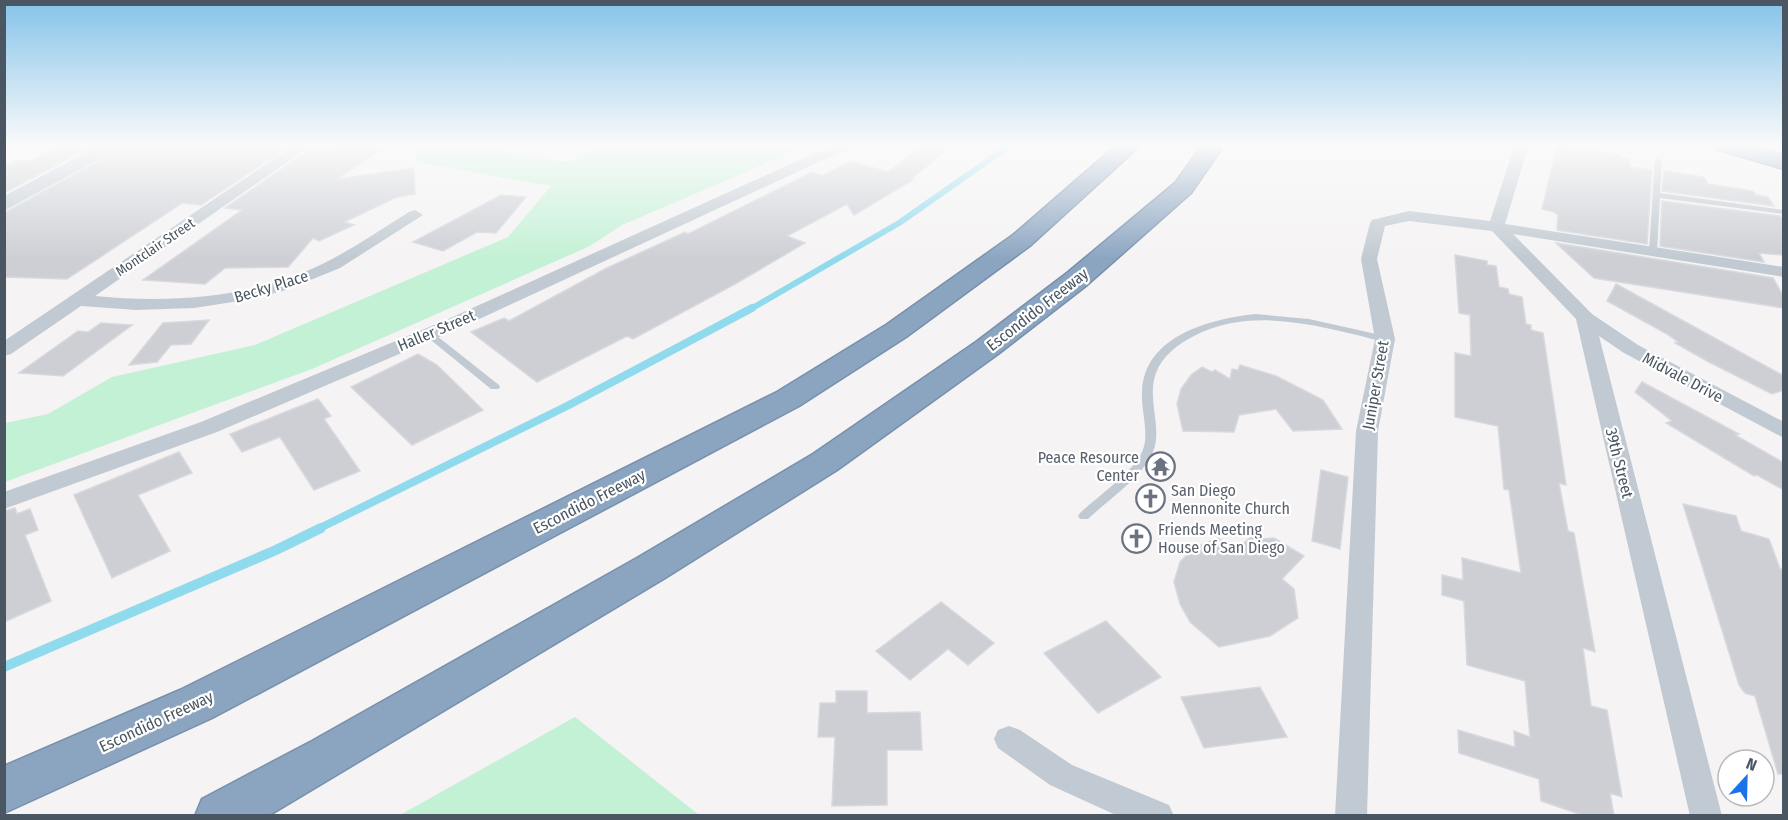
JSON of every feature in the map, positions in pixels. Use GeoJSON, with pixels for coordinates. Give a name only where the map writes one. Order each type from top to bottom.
{"type":"FeatureCollection","features":[{"type":"Feature","properties":{"kind":"highway"},"geometry":{"type":"LineString","coordinates":[[680,454],[813,370],[954,270],[1067,182]]}},
{"type":"Feature","properties":{"kind":"highway","name":"Escondido Freeway"},"geometry":{"type":"LineString","coordinates":[[4,790],[196,704],[788,399],[896,332],[1022,240],[1088,182]]}},
{"type":"Feature","properties":{"kind":"highway","name":"Escondido Freeway"},"geometry":{"type":"LineString","coordinates":[[220,816],[349,744],[651,568],[825,462],[987,348],[1077,279],[1187,182]]}},
{"type":"Feature","properties":{"kind":"street"},"geometry":{"type":"LineString","coordinates":[[4,205],[46,182]]}},
{"type":"Feature","properties":{"kind":"street","name":"Montclair Street"},"geometry":{"type":"LineString","coordinates":[[4,350],[250,182]]}},
{"type":"Feature","properties":{"kind":"street","name":"Haller Street"},"geometry":{"type":"LineString","coordinates":[[4,501],[209,427],[429,334],[762,182]]}},
{"type":"Feature","properties":{"kind":"street"},"geometry":{"type":"LineString","coordinates":[[1510,182],[1496,226],[1585,318]]}},
{"type":"Feature","properties":{"kind":"street","name":"Becky Place"},"geometry":{"type":"LineString","coordinates":[[77,300],[172,305],[240,297],[309,276],[415,215]]}},
{"type":"Feature","properties":{"kind":"street","name":"Juniper Street"},"geometry":{"type":"LineString","coordinates":[[1351,816],[1367,431],[1385,339],[1369,260],[1378,223],[1408,216],[1496,226],[1784,272]]}},
{"type":"Feature","properties":{"kind":"street","name":"Midvale Drive"},"geometry":{"type":"LineString","coordinates":[[1585,318],[1630,350],[1784,432]]}},
{"type":"Feature","properties":{"kind":"street","name":"39th Street"},"geometry":{"type":"LineString","coordinates":[[1585,318],[1706,816]]}},
{"type":"Feature","properties":{"kind":"street"},"geometry":{"type":"LineString","coordinates":[[1009,739],[1032,760],[1065,779],[1158,816]]}},
{"type":"Feature","properties":{"kind":"lane"},"geometry":{"type":"LineString","coordinates":[[1653,251],[1657,182]]}},
{"type":"Feature","properties":{"kind":"lane"},"geometry":{"type":"LineString","coordinates":[[1656,195],[1784,212]]}},
{"type":"Feature","properties":{"kind":"lane"},"geometry":{"type":"LineString","coordinates":[[1084,516],[1142,461],[1149,450],[1146,391],[1149,375],[1169,347],[1189,333],[1207,324],[1232,318],[1272,319],[1332,326],[1385,339]]}},
{"type":"Feature","properties":{"kind":"lane"},"geometry":{"type":"LineString","coordinates":[[429,334],[495,387]]}},
{"type":"Feature","properties":{"kind":"green space"},"geometry":{"type":"Polygon","coordinates":[[[530,182],[722,182],[622,225],[590,246],[312,369],[5,482],[5,423],[48,414],[112,377],[255,345],[508,237],[551,186],[530,182]]]}},
{"type":"Feature","properties":{"kind":"green space"},"geometry":{"type":"Polygon","coordinates":[[[575,717],[699,815],[400,815],[575,717]]]}},
{"type":"Feature","properties":{"kind":"building"},"geometry":{"type":"Polygon","coordinates":[[[4,182],[24,182],[4,193],[4,182]]]}},
{"type":"Feature","properties":{"kind":"building"},"geometry":{"type":"Polygon","coordinates":[[[60,182],[235,182],[201,205],[182,203],[67,279],[4,277],[4,213],[60,182]]]}},
{"type":"Feature","properties":{"kind":"building"},"geometry":{"type":"Polygon","coordinates":[[[262,182],[415,182],[415,194],[397,197],[344,222],[354,225],[319,241],[313,238],[288,267],[225,268],[205,284],[143,280],[242,210],[225,208],[262,182]]]}},
{"type":"Feature","properties":{"kind":"building"},"geometry":{"type":"Polygon","coordinates":[[[791,182],[909,182],[854,215],[847,204],[787,236],[805,243],[633,339],[627,336],[537,382],[471,332],[504,318],[509,321],[605,269],[685,232],[688,234],[791,182]]]}},
{"type":"Feature","properties":{"kind":"building"},"geometry":{"type":"Polygon","coordinates":[[[1548,182],[1651,182],[1647,244],[1557,230],[1558,215],[1542,209],[1548,182]]]}},
{"type":"Feature","properties":{"kind":"building"},"geometry":{"type":"Polygon","coordinates":[[[1663,182],[1707,182],[1753,191],[1756,195],[1768,197],[1774,206],[1662,191],[1663,182]]]}},
{"type":"Feature","properties":{"kind":"building"},"geometry":{"type":"Polygon","coordinates":[[[501,195],[526,197],[496,233],[477,232],[443,251],[413,242],[501,195]]]}},
{"type":"Feature","properties":{"kind":"building"},"geometry":{"type":"Polygon","coordinates":[[[1662,201],[1780,216],[1784,221],[1784,255],[1759,253],[1764,262],[1660,246],[1662,201]]]}},
{"type":"Feature","properties":{"kind":"building"},"geometry":{"type":"Polygon","coordinates":[[[1556,243],[1773,278],[1784,297],[1784,308],[1594,278],[1556,243]]]}},
{"type":"Feature","properties":{"kind":"building"},"geometry":{"type":"Polygon","coordinates":[[[1455,255],[1487,261],[1487,265],[1496,266],[1499,287],[1508,289],[1509,294],[1522,297],[1526,324],[1531,325],[1531,330],[1543,333],[1566,485],[1559,483],[1568,531],[1574,533],[1595,652],[1583,648],[1591,706],[1607,710],[1622,797],[1610,793],[1614,816],[1585,816],[1541,801],[1539,779],[1459,753],[1458,730],[1515,747],[1514,731],[1530,737],[1525,681],[1467,665],[1464,601],[1442,595],[1442,575],[1463,580],[1462,558],[1521,573],[1509,490],[1504,489],[1498,426],[1455,417],[1455,353],[1471,356],[1470,315],[1459,313],[1455,255]]]}},
{"type":"Feature","properties":{"kind":"building"},"geometry":{"type":"Polygon","coordinates":[[[1616,284],[1784,376],[1784,390],[1772,394],[1675,343],[1678,342],[1667,334],[1607,301],[1616,284]]]}},
{"type":"Feature","properties":{"kind":"building"},"geometry":{"type":"Polygon","coordinates":[[[209,320],[191,344],[171,345],[157,362],[129,365],[163,323],[209,320]]]}},
{"type":"Feature","properties":{"kind":"building"},"geometry":{"type":"Polygon","coordinates":[[[101,323],[132,325],[63,376],[19,373],[78,331],[88,332],[101,323]]]}},
{"type":"Feature","properties":{"kind":"building"},"geometry":{"type":"Polygon","coordinates":[[[418,354],[437,365],[483,410],[412,445],[351,387],[418,354]]]}},
{"type":"Feature","properties":{"kind":"building"},"geometry":{"type":"Polygon","coordinates":[[[1240,365],[1276,376],[1323,400],[1342,429],[1293,431],[1276,409],[1239,415],[1234,432],[1183,431],[1177,404],[1181,389],[1191,375],[1202,367],[1212,372],[1215,370],[1230,379],[1232,369],[1238,370],[1240,365]]]}},
{"type":"Feature","properties":{"kind":"building"},"geometry":{"type":"Polygon","coordinates":[[[1642,382],[1739,434],[1735,435],[1784,463],[1784,490],[1757,475],[1754,476],[1666,423],[1672,421],[1635,392],[1642,382]]]}},
{"type":"Feature","properties":{"kind":"building"},"geometry":{"type":"Polygon","coordinates":[[[318,399],[331,416],[324,419],[360,471],[314,490],[280,437],[242,452],[230,434],[318,399]]]}},
{"type":"Feature","properties":{"kind":"building"},"geometry":{"type":"Polygon","coordinates":[[[179,452],[192,473],[138,495],[170,551],[112,578],[74,495],[179,452]]]}},
{"type":"Feature","properties":{"kind":"building"},"geometry":{"type":"Polygon","coordinates":[[[1321,470],[1348,477],[1340,549],[1312,541],[1321,470]]]}},
{"type":"Feature","properties":{"kind":"building"},"geometry":{"type":"Polygon","coordinates":[[[1683,504],[1736,516],[1741,531],[1769,539],[1780,569],[1784,569],[1784,774],[1778,774],[1776,748],[1770,748],[1755,696],[1745,693],[1739,685],[1683,504]]]}},
{"type":"Feature","properties":{"kind":"building"},"geometry":{"type":"Polygon","coordinates":[[[15,508],[17,514],[30,509],[38,530],[25,535],[51,601],[4,622],[4,511],[15,508]]]}},
{"type":"Feature","properties":{"kind":"building"},"geometry":{"type":"Polygon","coordinates":[[[1253,535],[1260,539],[1274,538],[1304,556],[1282,579],[1294,589],[1298,618],[1270,636],[1219,647],[1190,622],[1180,604],[1174,582],[1180,562],[1194,548],[1218,538],[1237,549],[1253,535]]]}},
{"type":"Feature","properties":{"kind":"building"},"geometry":{"type":"Polygon","coordinates":[[[941,602],[994,643],[968,665],[948,649],[910,680],[876,651],[941,602]]]}},
{"type":"Feature","properties":{"kind":"building"},"geometry":{"type":"Polygon","coordinates":[[[1106,621],[1161,677],[1098,713],[1044,653],[1106,621]]]}},
{"type":"Feature","properties":{"kind":"building"},"geometry":{"type":"Polygon","coordinates":[[[1260,687],[1287,737],[1204,748],[1181,697],[1260,687]]]}},
{"type":"Feature","properties":{"kind":"building"},"geometry":{"type":"Polygon","coordinates":[[[836,691],[867,691],[867,713],[920,712],[922,750],[887,750],[887,805],[832,806],[835,737],[818,737],[820,703],[836,703],[836,691]]]}},
{"type":"Feature","properties":{"kind":"waterway"},"geometry":{"type":"LineString","coordinates":[[749,310],[899,223],[957,182]]}},
{"type":"Feature","properties":{"kind":"waterway"},"geometry":{"type":"LineString","coordinates":[[318,529],[569,405],[752,308]]}},
{"type":"Feature","properties":{"kind":"waterway"},"geometry":{"type":"LineString","coordinates":[[4,667],[276,550],[321,528]]}},
{"type":"Feature","properties":{"kind":"place","name":"Peace Resource Center"},"geometry":{"type":"Point","coordinates":[1160,466]}},
{"type":"Feature","properties":{"kind":"place","name":"San Diego Mennonite Church"},"geometry":{"type":"Point","coordinates":[1150,499]}},
{"type":"Feature","properties":{"kind":"place","name":"Friends Meeting House of San Diego"},"geometry":{"type":"Point","coordinates":[1137,538]}}]}
